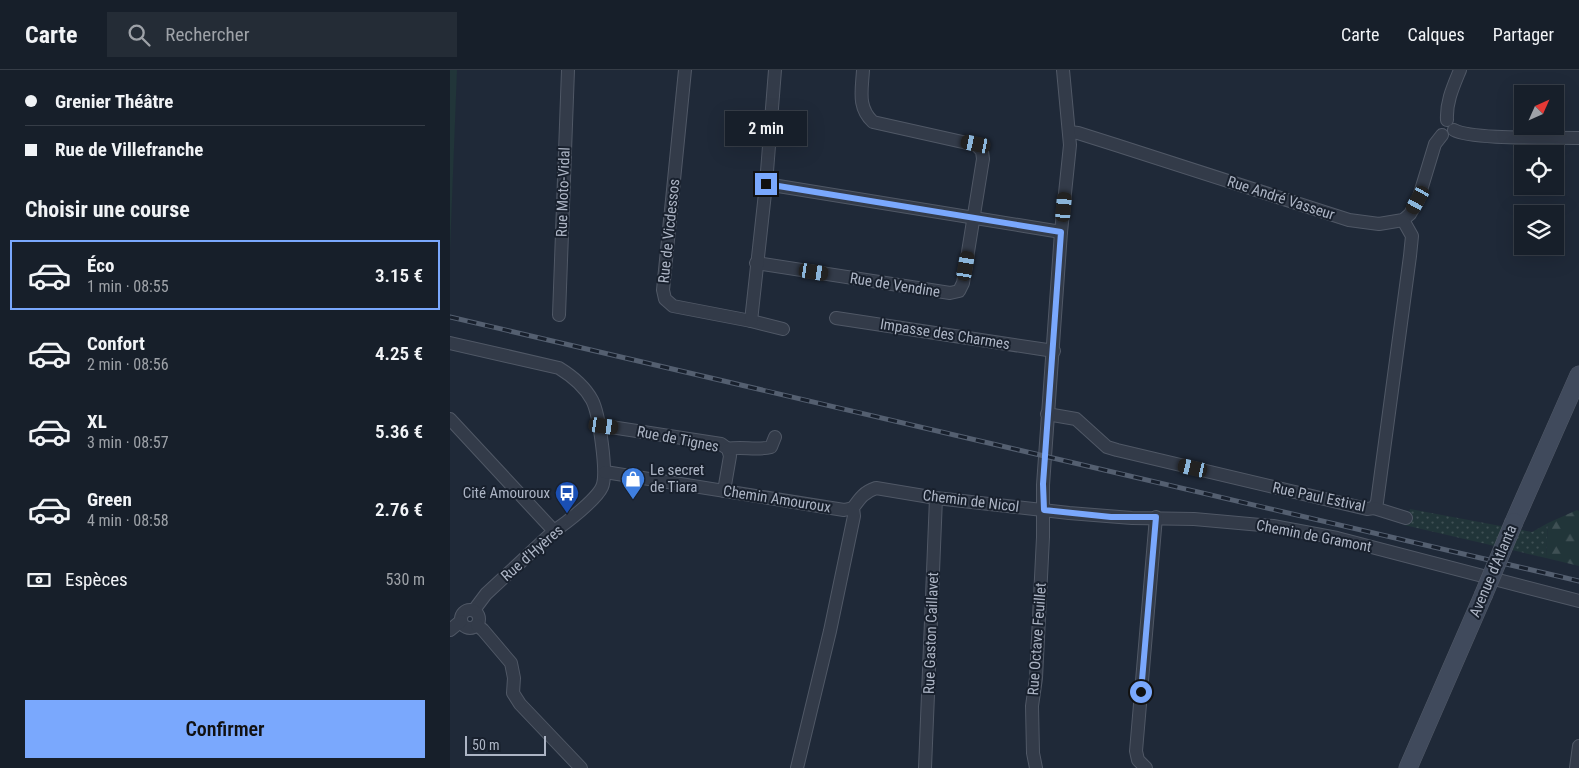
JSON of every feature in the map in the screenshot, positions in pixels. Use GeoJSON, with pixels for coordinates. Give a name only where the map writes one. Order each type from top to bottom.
{"type":"FeatureCollection","features":[{"type":"Feature","properties":{"kind":"main road","name":"Avenue d'Atlanta"},"geometry":{"type":"LineString","coordinates":[[1419,768],[1579,375]]}},
{"type":"Feature","properties":{"kind":"main road","name":"Avenue d'Atlanta"},"geometry":{"type":"LineString","coordinates":[[1519,523],[1579,399]]}},
{"type":"Feature","properties":{"kind":"main road","name":"Avenue d'Atlanta"},"geometry":{"type":"LineString","coordinates":[[1408,768],[1488,597]]}},
{"type":"Feature","properties":{"kind":"street","name":"Rue Moto-Vidal"},"geometry":{"type":"LineString","coordinates":[[559,315],[568,70]]}},
{"type":"Feature","properties":{"kind":"street","name":"Rue de Vicdessos"},"geometry":{"type":"LineString","coordinates":[[685,70],[663,290],[665,300],[673,306],[783,329]]}},
{"type":"Feature","properties":{"kind":"street"},"geometry":{"type":"LineString","coordinates":[[751,321],[766,184],[775,70]]}},
{"type":"Feature","properties":{"kind":"street","name":"Rue de Vendine"},"geometry":{"type":"LineString","coordinates":[[756,263],[950,293],[959,290],[964,283],[975,218],[983,159],[982,151],[976,144],[873,122],[865,115],[862,106],[863,70]]}},
{"type":"Feature","properties":{"kind":"street"},"geometry":{"type":"LineString","coordinates":[[1044,510],[1043,484],[1047,414],[1054,351],[1061,232],[1070,145],[1064,70]]}},
{"type":"Feature","properties":{"kind":"street"},"geometry":{"type":"LineString","coordinates":[[1451,125],[1446,109],[1460,70]]}},
{"type":"Feature","properties":{"kind":"street"},"geometry":{"type":"LineString","coordinates":[[1403,220],[1410,214],[1418,200],[1429,158],[1442,134],[1438,130],[1442,121],[1451,125],[1459,133],[1484,136],[1579,138]]}},
{"type":"Feature","properties":{"kind":"street","name":"Rue André Vasseur"},"geometry":{"type":"LineString","coordinates":[[1069,132],[1078,133],[1349,220],[1380,224],[1403,220]]}},
{"type":"Feature","properties":{"kind":"street"},"geometry":{"type":"LineString","coordinates":[[766,184],[1061,232]]}},
{"type":"Feature","properties":{"kind":"street","name":"Rue Paul Estival"},"geometry":{"type":"LineString","coordinates":[[1047,414],[1076,419],[1112,449],[1367,509],[1374,508],[1377,502],[1410,256],[1412,236],[1403,220]]}},
{"type":"Feature","properties":{"kind":"street","name":"Impasse des Charmes"},"geometry":{"type":"LineString","coordinates":[[836,318],[1054,351]]}},
{"type":"Feature","properties":{"kind":"street"},"geometry":{"type":"LineString","coordinates":[[450,343],[560,368],[570,375],[593,402],[605,472]]}},
{"type":"Feature","properties":{"kind":"street"},"geometry":{"type":"LineString","coordinates":[[450,419],[554,531]]}},
{"type":"Feature","properties":{"kind":"street","name":"Rue de Tignes"},"geometry":{"type":"LineString","coordinates":[[598,425],[720,444],[728,449],[730,456],[724,491]]}},
{"type":"Feature","properties":{"kind":"street","name":"Rue de Tignes"},"geometry":{"type":"LineString","coordinates":[[728,449],[738,447],[764,449],[771,447],[775,436]]}},
{"type":"Feature","properties":{"kind":"street","name":"Rue d'Hyères"},"geometry":{"type":"LineString","coordinates":[[474,610],[486,594],[594,497],[602,487],[605,472]]}},
{"type":"Feature","properties":{"kind":"street","name":"Chemin Amouroux"},"geometry":{"type":"LineString","coordinates":[[605,472],[844,510],[853,508]]}},
{"type":"Feature","properties":{"kind":"street","name":"Chemin de Nicol"},"geometry":{"type":"LineString","coordinates":[[853,508],[862,495],[876,488],[936,498],[1044,510]]}},
{"type":"Feature","properties":{"kind":"street","name":"Rue Gaston Caillavet"},"geometry":{"type":"LineString","coordinates":[[925,768],[936,498]]}},
{"type":"Feature","properties":{"kind":"street"},"geometry":{"type":"LineString","coordinates":[[797,768],[832,622],[854,516],[853,508]]}},
{"type":"Feature","properties":{"kind":"street"},"geometry":{"type":"LineString","coordinates":[[1374,508],[1406,518]]}},
{"type":"Feature","properties":{"kind":"street","name":"Chemin de Gramont"},"geometry":{"type":"LineString","coordinates":[[1044,510],[1111,517],[1156,517],[1251,524],[1309,532],[1579,601]]}},
{"type":"Feature","properties":{"kind":"street","name":"Rue Octave Feuillet"},"geometry":{"type":"LineString","coordinates":[[1036,768],[1032,706],[1036,678],[1044,510]]}},
{"type":"Feature","properties":{"kind":"street"},"geometry":{"type":"LineString","coordinates":[[1146,768],[1138,760],[1136,751],[1156,517]]}},
{"type":"Feature","properties":{"kind":"street"},"geometry":{"type":"LineString","coordinates":[[474,610],[479,617],[477,625],[472,628],[466,627],[461,621],[461,616],[464,611],[474,610]]}},
{"type":"Feature","properties":{"kind":"street"},"geometry":{"type":"LineString","coordinates":[[450,630],[461,621]]}},
{"type":"Feature","properties":{"kind":"street"},"geometry":{"type":"LineString","coordinates":[[477,625],[511,663],[514,678],[513,693],[520,704],[581,768]]}},
{"type":"Feature","properties":{"kind":"street"},"geometry":{"type":"LineString","coordinates":[[1576,768],[1579,746]]}},
{"type":"Feature","properties":{"kind":"green space"},"geometry":{"type":"Polygon","coordinates":[[[450,70],[457,70],[450,251],[450,70]]]}},
{"type":"Feature","properties":{"kind":"green space"},"geometry":{"type":"Polygon","coordinates":[[[1410,509],[1532,532],[1548,523],[1546,558],[1404,525],[1410,509]]]}},
{"type":"Feature","properties":{"kind":"green space"},"geometry":{"type":"Polygon","coordinates":[[[1577,510],[1579,511],[1579,566],[1546,558],[1548,523],[1577,510]]]}},
{"type":"Feature","properties":{"kind":"railway"},"geometry":{"type":"LineString","coordinates":[[450,317],[1579,581]]}},
{"type":"Feature","properties":{"kind":"place","name":"Le secret de Tiara"},"geometry":{"type":"Point","coordinates":[633,500]}},
{"type":"Feature","properties":{"kind":"place","name":"Cité Amouroux"},"geometry":{"type":"Point","coordinates":[567,514]}},
{"type":"Feature","properties":{"kind":"route"},"geometry":{"type":"LineString","coordinates":[[766,184],[1061,232],[1054,351],[1047,414],[1043,484],[1044,510],[1111,517],[1156,517],[1141,692]]}}]}
